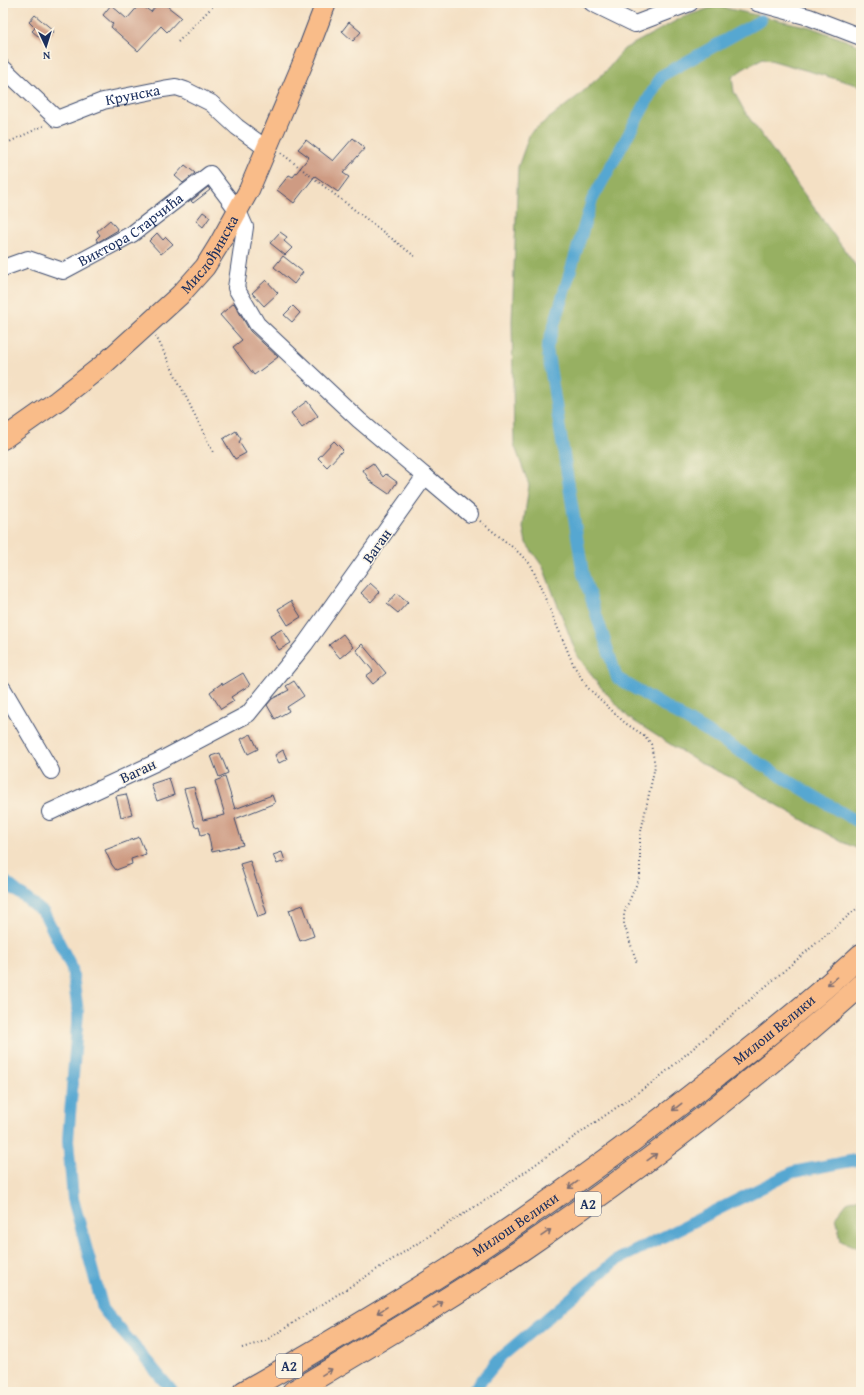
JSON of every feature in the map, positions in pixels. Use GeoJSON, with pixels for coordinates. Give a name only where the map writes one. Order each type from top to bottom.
{"type":"FeatureCollection","features":[{"type":"Feature","properties":{"kind":"highway","name":"Милош Велики"},"geometry":{"type":"LineString","coordinates":[[244,1392],[335,1339],[446,1271],[565,1191],[732,1065],[809,1001],[861,955]]}},
{"type":"Feature","properties":{"kind":"highway","name":"Милош Велики"},"geometry":{"type":"LineString","coordinates":[[293,1392],[437,1305],[519,1252],[590,1203],[741,1088],[817,1025],[861,985]]}},
{"type":"Feature","properties":{"kind":"main road","name":"Мислођинска"},"geometry":{"type":"LineString","coordinates":[[3,439],[83,381],[113,356],[180,295],[205,267],[249,190],[305,58],[326,3]]}},
{"type":"Feature","properties":{"kind":"street"},"geometry":{"type":"LineString","coordinates":[[592,3],[635,24],[690,3]]}},
{"type":"Feature","properties":{"kind":"street"},"geometry":{"type":"LineString","coordinates":[[757,3],[809,16],[861,37]]}},
{"type":"Feature","properties":{"kind":"street"},"geometry":{"type":"LineString","coordinates":[[3,68],[57,119]]}},
{"type":"Feature","properties":{"kind":"street","name":"Крунска"},"geometry":{"type":"LineString","coordinates":[[57,119],[103,101],[176,87],[211,102],[237,127],[268,147]]}},
{"type":"Feature","properties":{"kind":"street","name":"Виктора Старчића"},"geometry":{"type":"LineString","coordinates":[[3,268],[28,259],[63,271],[132,234],[210,174],[238,211]]}},
{"type":"Feature","properties":{"kind":"street"},"geometry":{"type":"LineString","coordinates":[[238,211],[245,227],[236,288],[257,324],[359,420],[470,514]]}},
{"type":"Feature","properties":{"kind":"street","name":"Ваган"},"geometry":{"type":"LineString","coordinates":[[50,812],[157,762],[248,714],[305,644],[426,476]]}},
{"type":"Feature","properties":{"kind":"street"},"geometry":{"type":"LineString","coordinates":[[3,689],[51,771]]}},
{"type":"Feature","properties":{"kind":"path"},"geometry":{"type":"LineString","coordinates":[[178,42],[216,3]]}},
{"type":"Feature","properties":{"kind":"path"},"geometry":{"type":"LineString","coordinates":[[3,145],[57,119]]}},
{"type":"Feature","properties":{"kind":"path"},"geometry":{"type":"LineString","coordinates":[[268,147],[417,258]]}},
{"type":"Feature","properties":{"kind":"path"},"geometry":{"type":"LineString","coordinates":[[150,323],[213,452]]}},
{"type":"Feature","properties":{"kind":"path"},"geometry":{"type":"LineString","coordinates":[[470,514],[489,527],[531,565],[574,666],[587,687],[625,723],[645,736],[652,744],[655,766],[640,836],[640,876],[624,913],[624,924],[637,963]]}},
{"type":"Feature","properties":{"kind":"path"},"geometry":{"type":"LineString","coordinates":[[242,1348],[265,1340],[490,1197],[656,1080],[861,905]]}},
{"type":"Feature","properties":{"kind":"green space"},"geometry":{"type":"Polygon","coordinates":[[[716,6],[810,27],[861,46],[861,86],[763,58],[732,77],[734,92],[745,112],[861,273],[861,850],[842,842],[813,826],[734,779],[698,762],[629,718],[598,684],[577,655],[543,567],[526,543],[523,528],[529,485],[514,444],[512,321],[518,167],[530,133],[578,96],[606,71],[624,49],[681,18],[716,6]]]}},
{"type":"Feature","properties":{"kind":"green space"},"geometry":{"type":"Polygon","coordinates":[[[861,1197],[861,1249],[841,1241],[836,1216],[847,1202],[861,1197]]]}},
{"type":"Feature","properties":{"kind":"building"},"geometry":{"type":"Polygon","coordinates":[[[158,3],[163,3],[181,17],[167,32],[161,26],[138,51],[111,27],[113,24],[103,15],[111,5],[127,19],[140,4],[151,12],[158,3]]]}},
{"type":"Feature","properties":{"kind":"building"},"geometry":{"type":"Polygon","coordinates":[[[35,15],[54,31],[44,41],[32,31],[35,28],[29,22],[35,15]]]}},
{"type":"Feature","properties":{"kind":"building"},"geometry":{"type":"Polygon","coordinates":[[[349,22],[361,32],[353,41],[342,31],[349,22]]]}},
{"type":"Feature","properties":{"kind":"building"},"geometry":{"type":"Polygon","coordinates":[[[353,138],[365,148],[343,173],[349,177],[338,192],[315,176],[294,203],[277,190],[289,175],[293,177],[309,157],[298,149],[306,140],[333,161],[353,138]]]}},
{"type":"Feature","properties":{"kind":"building"},"geometry":{"type":"Polygon","coordinates":[[[185,165],[195,173],[183,183],[175,176],[185,165]]]}},
{"type":"Feature","properties":{"kind":"building"},"geometry":{"type":"Polygon","coordinates":[[[208,187],[210,190],[193,203],[191,201],[208,187]]]}},
{"type":"Feature","properties":{"kind":"building"},"geometry":{"type":"Polygon","coordinates":[[[203,212],[210,217],[203,227],[196,221],[203,212]]]}},
{"type":"Feature","properties":{"kind":"building"},"geometry":{"type":"Polygon","coordinates":[[[110,220],[118,230],[98,242],[96,239],[100,235],[97,231],[110,220]]]}},
{"type":"Feature","properties":{"kind":"building"},"geometry":{"type":"Polygon","coordinates":[[[280,232],[287,237],[284,241],[292,248],[285,255],[270,243],[280,232]]]}},
{"type":"Feature","properties":{"kind":"building"},"geometry":{"type":"Polygon","coordinates":[[[157,233],[163,240],[166,237],[173,244],[161,254],[149,241],[157,233]]]}},
{"type":"Feature","properties":{"kind":"building"},"geometry":{"type":"Polygon","coordinates":[[[283,256],[303,272],[294,284],[274,267],[283,256]]]}},
{"type":"Feature","properties":{"kind":"building"},"geometry":{"type":"Polygon","coordinates":[[[266,280],[278,293],[264,306],[252,293],[266,280]]]}},
{"type":"Feature","properties":{"kind":"building"},"geometry":{"type":"Polygon","coordinates":[[[234,303],[250,331],[278,357],[254,375],[233,347],[242,340],[220,315],[234,303]]]}},
{"type":"Feature","properties":{"kind":"building"},"geometry":{"type":"Polygon","coordinates":[[[293,306],[300,313],[292,322],[284,315],[293,306]]]}},
{"type":"Feature","properties":{"kind":"building"},"geometry":{"type":"Polygon","coordinates":[[[307,401],[318,416],[302,428],[291,413],[307,401]]]}},
{"type":"Feature","properties":{"kind":"building"},"geometry":{"type":"Polygon","coordinates":[[[236,431],[241,439],[239,442],[246,453],[235,459],[223,439],[236,431]]]}},
{"type":"Feature","properties":{"kind":"building"},"geometry":{"type":"Polygon","coordinates":[[[334,441],[343,450],[327,467],[318,458],[334,441]]]}},
{"type":"Feature","properties":{"kind":"building"},"geometry":{"type":"Polygon","coordinates":[[[373,463],[383,477],[386,474],[397,482],[389,494],[370,481],[363,470],[373,463]]]}},
{"type":"Feature","properties":{"kind":"building"},"geometry":{"type":"Polygon","coordinates":[[[370,583],[380,592],[371,602],[361,593],[370,583]]]}},
{"type":"Feature","properties":{"kind":"building"},"geometry":{"type":"Polygon","coordinates":[[[397,593],[408,602],[398,613],[387,604],[397,593]]]}},
{"type":"Feature","properties":{"kind":"building"},"geometry":{"type":"Polygon","coordinates":[[[291,601],[301,617],[288,625],[278,609],[291,601]]]}},
{"type":"Feature","properties":{"kind":"building"},"geometry":{"type":"Polygon","coordinates":[[[282,629],[291,643],[279,650],[270,636],[282,629]]]}},
{"type":"Feature","properties":{"kind":"building"},"geometry":{"type":"Polygon","coordinates":[[[343,634],[353,647],[340,658],[329,645],[343,634]]]}},
{"type":"Feature","properties":{"kind":"building"},"geometry":{"type":"Polygon","coordinates":[[[362,644],[386,673],[373,684],[366,676],[373,671],[356,650],[362,644]]]}},
{"type":"Feature","properties":{"kind":"building"},"geometry":{"type":"Polygon","coordinates":[[[243,673],[250,685],[231,697],[234,701],[221,709],[210,692],[222,683],[223,685],[243,673]]]}},
{"type":"Feature","properties":{"kind":"building"},"geometry":{"type":"Polygon","coordinates":[[[294,681],[304,696],[287,707],[289,711],[275,719],[267,705],[272,699],[289,690],[286,686],[294,681]]]}},
{"type":"Feature","properties":{"kind":"building"},"geometry":{"type":"Polygon","coordinates":[[[251,734],[258,749],[248,754],[241,739],[251,734]]]}},
{"type":"Feature","properties":{"kind":"building"},"geometry":{"type":"Polygon","coordinates":[[[283,750],[287,759],[279,763],[275,755],[283,750]]]}},
{"type":"Feature","properties":{"kind":"building"},"geometry":{"type":"Polygon","coordinates":[[[220,753],[228,773],[219,777],[211,756],[220,753]]]}},
{"type":"Feature","properties":{"kind":"building"},"geometry":{"type":"Polygon","coordinates":[[[225,777],[235,809],[272,795],[275,803],[235,819],[243,845],[212,852],[208,833],[201,835],[199,826],[195,827],[184,789],[194,787],[203,820],[225,815],[215,781],[225,777]]]}},
{"type":"Feature","properties":{"kind":"building"},"geometry":{"type":"Polygon","coordinates":[[[169,778],[174,795],[157,801],[151,784],[169,778]]]}},
{"type":"Feature","properties":{"kind":"building"},"geometry":{"type":"Polygon","coordinates":[[[126,794],[132,814],[121,817],[116,796],[126,794]]]}},
{"type":"Feature","properties":{"kind":"building"},"geometry":{"type":"Polygon","coordinates":[[[139,837],[146,854],[131,859],[132,864],[116,870],[105,850],[139,837]]]}},
{"type":"Feature","properties":{"kind":"building"},"geometry":{"type":"Polygon","coordinates":[[[282,852],[285,861],[277,864],[273,855],[282,852]]]}},
{"type":"Feature","properties":{"kind":"building"},"geometry":{"type":"Polygon","coordinates":[[[250,861],[267,914],[258,917],[240,864],[250,861]]]}},
{"type":"Feature","properties":{"kind":"building"},"geometry":{"type":"Polygon","coordinates":[[[303,905],[314,936],[300,941],[289,910],[303,905]]]}},
{"type":"Feature","properties":{"kind":"waterway"},"geometry":{"type":"LineString","coordinates":[[761,20],[661,76],[592,200],[547,348],[583,574],[617,678],[861,824]]}},
{"type":"Feature","properties":{"kind":"waterway"},"geometry":{"type":"LineString","coordinates":[[3,880],[44,913],[72,968],[78,1012],[68,1140],[73,1199],[103,1309],[173,1392]]}},
{"type":"Feature","properties":{"kind":"waterway"},"geometry":{"type":"LineString","coordinates":[[472,1392],[502,1356],[615,1261],[793,1172],[861,1159]]}}]}
